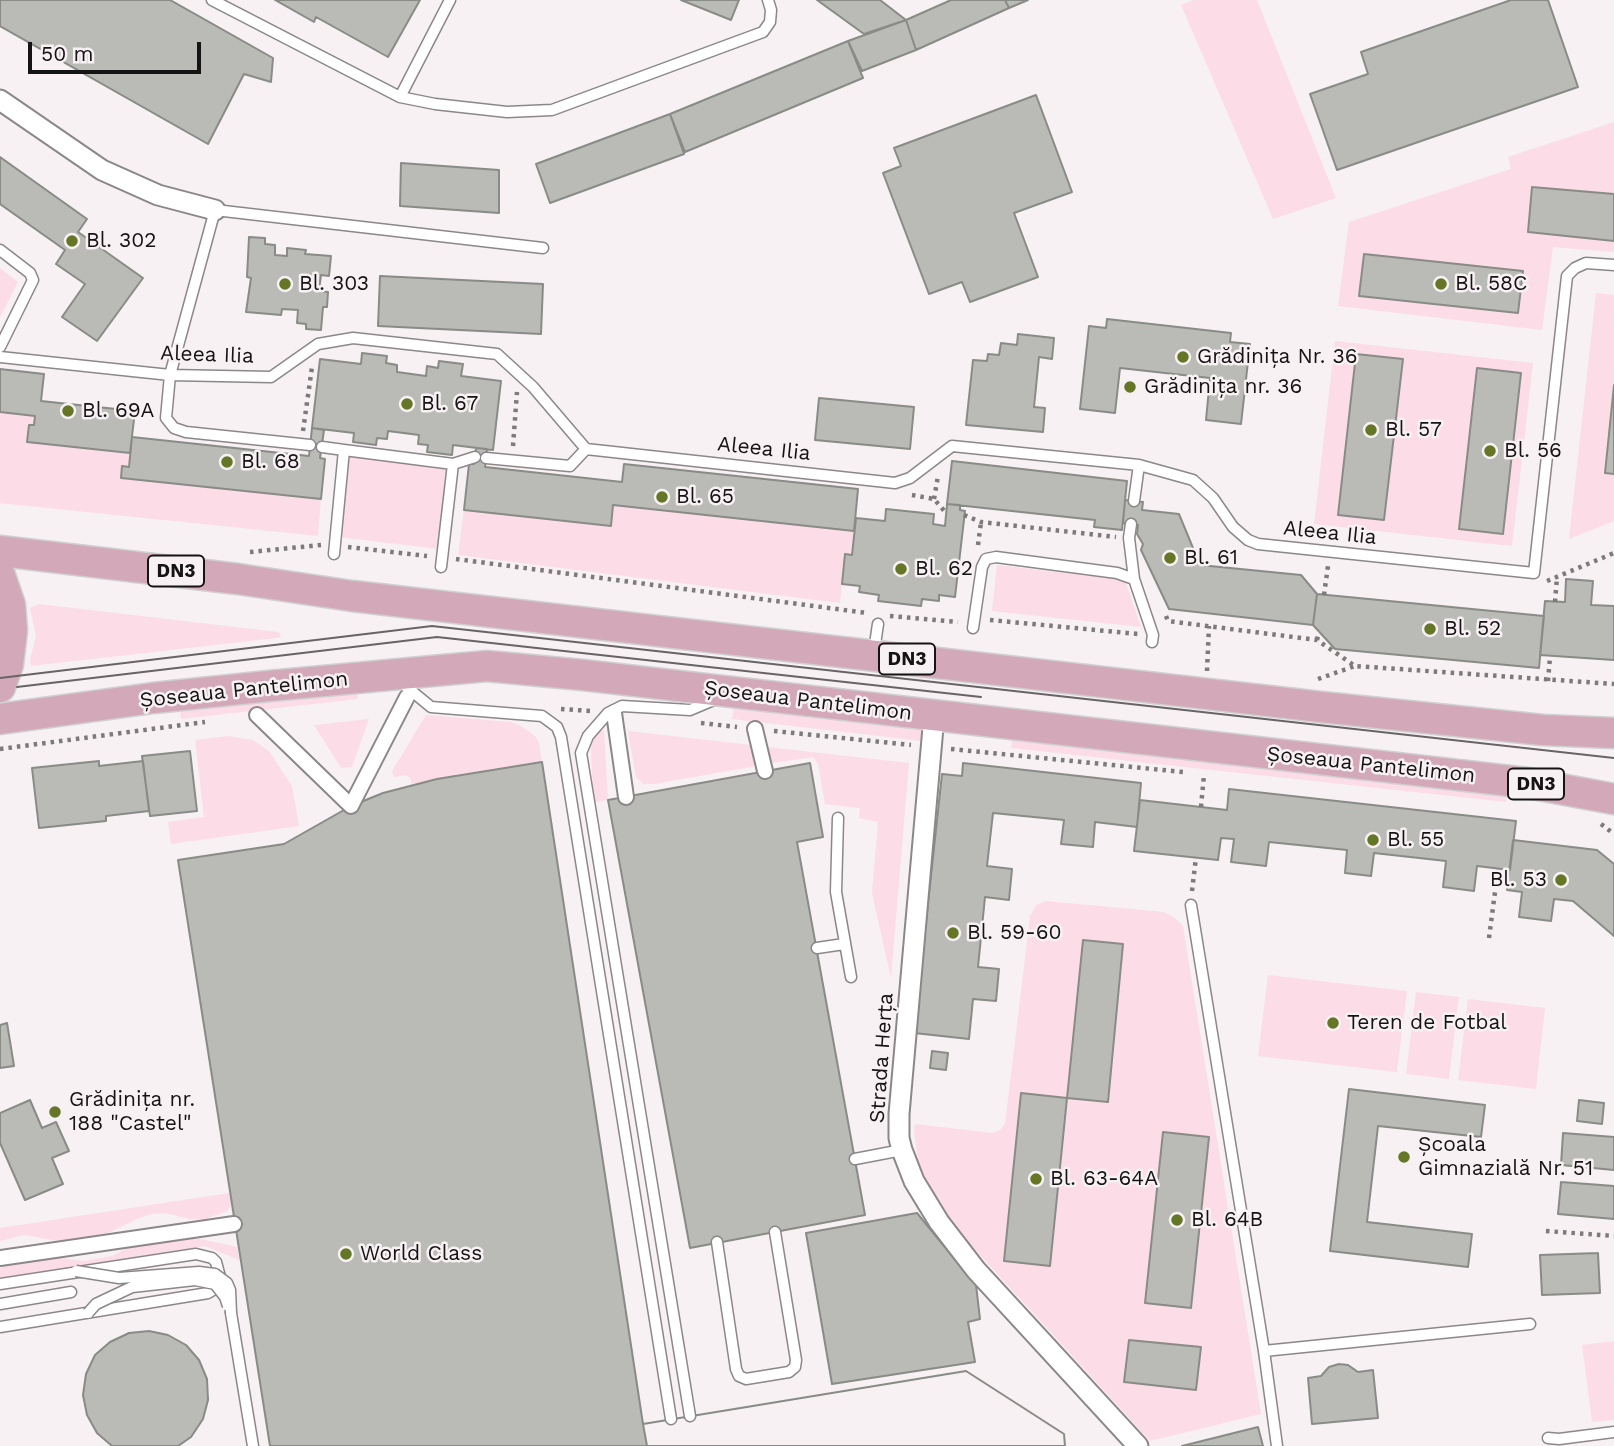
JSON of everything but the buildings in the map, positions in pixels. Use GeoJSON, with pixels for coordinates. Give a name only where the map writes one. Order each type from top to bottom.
{"type":"FeatureCollection","features":[{"type":"Feature","properties":{"kind":"main road","name":"DN3"},"geometry":{"type":"LineString","coordinates":[[0,551],[238,579],[352,596],[1429,719],[1543,730],[1614,733]]}},
{"type":"Feature","properties":{"kind":"main road"},"geometry":{"type":"LineString","coordinates":[[0,576],[10,605],[12,630],[8,664],[0,687]]}},
{"type":"Feature","properties":{"kind":"main road","name":"Șoseaua Pantelimon"},"geometry":{"type":"LineString","coordinates":[[0,719],[153,698],[399,686],[487,666],[729,691],[1528,783],[1614,800]]}},
{"type":"Feature","properties":{"kind":"street"},"geometry":{"type":"LineString","coordinates":[[0,100],[102,170],[158,195],[215,210]]}},
{"type":"Feature","properties":{"kind":"street"},"geometry":{"type":"LineString","coordinates":[[257,715],[351,806],[399,686]]}},
{"type":"Feature","properties":{"kind":"street"},"geometry":{"type":"LineString","coordinates":[[614,713],[626,797]]}},
{"type":"Feature","properties":{"kind":"street","name":"Strada Herța"},"geometry":{"type":"LineString","coordinates":[[934,716],[899,1114],[902,1150],[914,1181],[939,1222],[976,1270],[1138,1446]]}},
{"type":"Feature","properties":{"kind":"street"},"geometry":{"type":"LineString","coordinates":[[755,729],[765,771]]}},
{"type":"Feature","properties":{"kind":"street"},"geometry":{"type":"LineString","coordinates":[[0,1258],[234,1224]]}},
{"type":"Feature","properties":{"kind":"lane"},"geometry":{"type":"LineString","coordinates":[[212,0],[400,97],[507,112],[552,110],[763,32],[770,22],[768,0]]}},
{"type":"Feature","properties":{"kind":"lane"},"geometry":{"type":"LineString","coordinates":[[400,97],[450,0]]}},
{"type":"Feature","properties":{"kind":"lane"},"geometry":{"type":"LineString","coordinates":[[311,441],[186,432],[174,428],[166,418],[170,375],[215,210],[543,248]]}},
{"type":"Feature","properties":{"kind":"lane"},"geometry":{"type":"LineString","coordinates":[[0,250],[30,273],[33,280],[0,347]]}},
{"type":"Feature","properties":{"kind":"lane","name":"Aleea Ilia"},"geometry":{"type":"LineString","coordinates":[[0,357],[170,375],[271,377],[318,344],[353,338],[497,354],[533,387],[586,449],[895,482],[910,478],[952,446],[1139,465],[1193,480],[1213,498],[1233,527],[1248,540],[1258,544],[1534,573],[1567,276],[1586,263],[1614,265]]}},
{"type":"Feature","properties":{"kind":"lane"},"geometry":{"type":"LineString","coordinates":[[322,447],[453,464],[481,457],[570,466],[586,449]]}},
{"type":"Feature","properties":{"kind":"lane"},"geometry":{"type":"LineString","coordinates":[[334,549],[344,450]]}},
{"type":"Feature","properties":{"kind":"lane"},"geometry":{"type":"LineString","coordinates":[[442,562],[453,464]]}},
{"type":"Feature","properties":{"kind":"lane"},"geometry":{"type":"LineString","coordinates":[[1134,501],[1139,465]]}},
{"type":"Feature","properties":{"kind":"lane"},"geometry":{"type":"LineString","coordinates":[[1131,524],[1129,538],[1134,579],[1153,638]]}},
{"type":"Feature","properties":{"kind":"lane"},"geometry":{"type":"LineString","coordinates":[[973,624],[982,567],[986,559],[996,557],[1117,573],[1134,579]]}},
{"type":"Feature","properties":{"kind":"lane"},"geometry":{"type":"LineString","coordinates":[[874,655],[878,624]]}},
{"type":"Feature","properties":{"kind":"lane"},"geometry":{"type":"LineString","coordinates":[[399,686],[431,707],[542,716],[557,727],[564,748],[671,1419]]}},
{"type":"Feature","properties":{"kind":"lane"},"geometry":{"type":"LineString","coordinates":[[690,1416],[582,753],[588,736],[608,713],[622,706],[690,710],[708,704],[729,691]]}},
{"type":"Feature","properties":{"kind":"lane"},"geometry":{"type":"LineString","coordinates":[[838,818],[836,892],[851,977]]}},
{"type":"Feature","properties":{"kind":"lane"},"geometry":{"type":"LineString","coordinates":[[1191,905],[1277,1446]]}},
{"type":"Feature","properties":{"kind":"lane"},"geometry":{"type":"LineString","coordinates":[[817,948],[844,944]]}},
{"type":"Feature","properties":{"kind":"lane"},"geometry":{"type":"LineString","coordinates":[[855,1159],[902,1150]]}},
{"type":"Feature","properties":{"kind":"lane"},"geometry":{"type":"LineString","coordinates":[[717,1242],[739,1376],[746,1379],[789,1372],[795,1367],[796,1360],[775,1232]]}},
{"type":"Feature","properties":{"kind":"lane"},"geometry":{"type":"LineString","coordinates":[[0,1284],[196,1254],[212,1258],[216,1262],[220,1277],[213,1290],[208,1293],[0,1327]]}},
{"type":"Feature","properties":{"kind":"lane"},"geometry":{"type":"LineString","coordinates":[[76,1271],[118,1279],[199,1272],[215,1274],[230,1290],[230,1313]]}},
{"type":"Feature","properties":{"kind":"lane"},"geometry":{"type":"LineString","coordinates":[[88,1313],[96,1304],[123,1289],[144,1284],[195,1280],[215,1284],[225,1297],[230,1313],[253,1446]]}},
{"type":"Feature","properties":{"kind":"lane"},"geometry":{"type":"LineString","coordinates":[[0,1304],[71,1292]]}},
{"type":"Feature","properties":{"kind":"lane"},"geometry":{"type":"LineString","coordinates":[[1264,1351],[1530,1324]]}},
{"type":"Feature","properties":{"kind":"lane"},"geometry":{"type":"LineString","coordinates":[[1548,1438],[1614,1432]]}},
{"type":"Feature","properties":{"kind":"path"},"geometry":{"type":"LineString","coordinates":[[311,441],[303,436],[313,355]]}},
{"type":"Feature","properties":{"kind":"path"},"geometry":{"type":"LineString","coordinates":[[510,382],[517,391],[513,456]]}},
{"type":"Feature","properties":{"kind":"path"},"geometry":{"type":"LineString","coordinates":[[964,515],[981,522],[1124,537]]}},
{"type":"Feature","properties":{"kind":"path"},"geometry":{"type":"LineString","coordinates":[[324,532],[322,545],[334,549],[905,618]]}},
{"type":"Feature","properties":{"kind":"path"},"geometry":{"type":"LineString","coordinates":[[1555,602],[1557,577],[1614,553]]}},
{"type":"Feature","properties":{"kind":"path"},"geometry":{"type":"LineString","coordinates":[[1324,595],[1329,562]]}},
{"type":"Feature","properties":{"kind":"path"},"geometry":{"type":"LineString","coordinates":[[1163,609],[1168,621],[1317,640],[1354,666],[1614,684]]}},
{"type":"Feature","properties":{"kind":"path"},"geometry":{"type":"LineString","coordinates":[[973,624],[994,620],[1153,638]]}},
{"type":"Feature","properties":{"kind":"path"},"geometry":{"type":"LineString","coordinates":[[1207,673],[1209,626]]}},
{"type":"Feature","properties":{"kind":"path"},"geometry":{"type":"LineString","coordinates":[[1317,640],[1319,632]]}},
{"type":"Feature","properties":{"kind":"path"},"geometry":{"type":"LineString","coordinates":[[1548,681],[1550,657]]}},
{"type":"Feature","properties":{"kind":"path"},"geometry":{"type":"LineString","coordinates":[[0,748],[217,720]]}},
{"type":"Feature","properties":{"kind":"path"},"geometry":{"type":"LineString","coordinates":[[1201,807],[1204,775]]}},
{"type":"Feature","properties":{"kind":"path"},"geometry":{"type":"LineString","coordinates":[[1191,905],[1196,858]]}},
{"type":"Feature","properties":{"kind":"path"},"geometry":{"type":"LineString","coordinates":[[1489,938],[1498,869]]}},
{"type":"Feature","properties":{"kind":"path"},"geometry":{"type":"LineString","coordinates":[[1546,1231],[1614,1236]]}},
{"type":"Feature","properties":{"kind":"shaded area"},"geometry":{"type":"Polygon","coordinates":[[[1194,0],[1257,0],[1336,198],[1273,219],[1181,5],[1194,0]]]}},
{"type":"Feature","properties":{"kind":"shaded area"},"geometry":{"type":"Polygon","coordinates":[[[1614,122],[1614,252],[1553,247],[1542,330],[1338,306],[1349,222],[1511,169],[1508,157],[1614,122]]]}},
{"type":"Feature","properties":{"kind":"shaded area"},"geometry":{"type":"Polygon","coordinates":[[[0,268],[18,282],[0,317],[0,268]]]}},
{"type":"Feature","properties":{"kind":"shaded area"},"geometry":{"type":"Polygon","coordinates":[[[1596,293],[1614,295],[1614,521],[1569,539],[1596,293]]]}},
{"type":"Feature","properties":{"kind":"shaded area"},"geometry":{"type":"Polygon","coordinates":[[[1335,341],[1533,363],[1512,546],[1314,524],[1335,341]]]}},
{"type":"Feature","properties":{"kind":"shaded area"},"geometry":{"type":"Polygon","coordinates":[[[0,412],[35,416],[34,425],[29,425],[27,442],[130,453],[129,467],[122,466],[122,478],[321,499],[318,536],[0,503],[0,412]]]}},
{"type":"Feature","properties":{"kind":"shaded area"},"geometry":{"type":"Polygon","coordinates":[[[349,457],[449,469],[439,549],[339,537],[349,457]]]}},
{"type":"Feature","properties":{"kind":"shaded area"},"geometry":{"type":"Polygon","coordinates":[[[613,505],[854,531],[852,555],[845,554],[840,603],[458,555],[464,510],[611,526],[613,505]]]}},
{"type":"Feature","properties":{"kind":"shaded area"},"geometry":{"type":"Polygon","coordinates":[[[997,565],[1125,580],[1141,627],[992,611],[997,565]]]}},
{"type":"Feature","properties":{"kind":"shaded area"},"geometry":{"type":"Polygon","coordinates":[[[39,604],[281,634],[276,638],[31,666],[30,659],[36,636],[30,608],[39,604]]]}},
{"type":"Feature","properties":{"kind":"shaded area"},"geometry":{"type":"Polygon","coordinates":[[[356,682],[358,699],[181,719],[179,702],[356,682]]]}},
{"type":"Feature","properties":{"kind":"shaded area"},"geometry":{"type":"Polygon","coordinates":[[[735,699],[924,721],[922,741],[732,719],[735,699]]]}},
{"type":"Feature","properties":{"kind":"shaded area"},"geometry":{"type":"Polygon","coordinates":[[[426,715],[511,722],[521,726],[535,736],[542,762],[412,784],[406,775],[394,777],[392,771],[426,715]]]}},
{"type":"Feature","properties":{"kind":"shaded area"},"geometry":{"type":"Polygon","coordinates":[[[369,719],[352,767],[341,768],[314,725],[369,719]]]}},
{"type":"Feature","properties":{"kind":"shaded area"},"geometry":{"type":"Polygon","coordinates":[[[604,730],[608,800],[593,802],[591,746],[594,738],[604,730]]]}},
{"type":"Feature","properties":{"kind":"shaded area"},"geometry":{"type":"Polygon","coordinates":[[[628,731],[751,745],[756,766],[643,784],[636,777],[628,731]]]}},
{"type":"Feature","properties":{"kind":"shaded area"},"geometry":{"type":"Polygon","coordinates":[[[1013,731],[1508,784],[1506,802],[1011,748],[1013,731]]]}},
{"type":"Feature","properties":{"kind":"shaded area"},"geometry":{"type":"Polygon","coordinates":[[[229,736],[253,740],[269,751],[292,786],[299,826],[171,844],[168,822],[204,817],[195,740],[229,736]]]}},
{"type":"Feature","properties":{"kind":"shaded area"},"geometry":{"type":"Polygon","coordinates":[[[768,747],[909,763],[891,978],[872,893],[878,822],[859,818],[860,808],[825,804],[818,764],[813,757],[771,763],[768,747]]]}},
{"type":"Feature","properties":{"kind":"shaded area"},"geometry":{"type":"Polygon","coordinates":[[[1046,901],[1164,912],[1183,926],[1261,1414],[1150,1441],[948,1220],[930,1190],[918,1162],[915,1124],[993,1133],[1005,1124],[1030,916],[1036,905],[1046,901]]]}},
{"type":"Feature","properties":{"kind":"shaded area","name":"Teren de Fotbal"},"geometry":{"type":"Polygon","coordinates":[[[1268,975],[1407,991],[1397,1072],[1258,1056],[1268,975]]]}},
{"type":"Feature","properties":{"kind":"shaded area"},"geometry":{"type":"Polygon","coordinates":[[[1416,992],[1459,997],[1449,1079],[1406,1074],[1416,992]]]}},
{"type":"Feature","properties":{"kind":"shaded area"},"geometry":{"type":"Polygon","coordinates":[[[1468,999],[1545,1008],[1536,1089],[1458,1080],[1468,999]]]}},
{"type":"Feature","properties":{"kind":"shaded area"},"geometry":{"type":"Polygon","coordinates":[[[229,1193],[231,1205],[227,1211],[205,1219],[189,1219],[166,1213],[152,1214],[106,1234],[92,1237],[59,1241],[24,1235],[0,1241],[0,1228],[229,1193]]]}},
{"type":"Feature","properties":{"kind":"shaded area"},"geometry":{"type":"Polygon","coordinates":[[[178,1238],[200,1239],[237,1247],[239,1260],[205,1246],[0,1278],[0,1268],[14,1262],[52,1257],[85,1261],[112,1256],[135,1244],[178,1238]]]}},
{"type":"Feature","properties":{"kind":"shaded area"},"geometry":{"type":"Polygon","coordinates":[[[1614,1341],[1614,1420],[1592,1422],[1582,1345],[1614,1341]]]}},
{"type":"Feature","properties":{"kind":"tram line"},"geometry":{"type":"LineString","coordinates":[[0,678],[432,626],[1614,758]]}},
{"type":"Feature","properties":{"kind":"tram line"},"geometry":{"type":"LineString","coordinates":[[17,687],[437,637],[981,697]]}},
{"type":"Feature","properties":{"kind":"place","name":"Bl. 302"},"geometry":{"type":"Point","coordinates":[72,241]}},
{"type":"Feature","properties":{"kind":"place","name":"Bl. 303"},"geometry":{"type":"Point","coordinates":[285,284]}},
{"type":"Feature","properties":{"kind":"place","name":"Bl. 58C"},"geometry":{"type":"Point","coordinates":[1441,284]}},
{"type":"Feature","properties":{"kind":"place","name":"Grădinița Nr. 36"},"geometry":{"type":"Point","coordinates":[1183,357]}},
{"type":"Feature","properties":{"kind":"place","name":"Grădinița nr. 36"},"geometry":{"type":"Point","coordinates":[1130,387]}},
{"type":"Feature","properties":{"kind":"place","name":"Bl. 67"},"geometry":{"type":"Point","coordinates":[407,404]}},
{"type":"Feature","properties":{"kind":"place","name":"Bl. 69A"},"geometry":{"type":"Point","coordinates":[68,411]}},
{"type":"Feature","properties":{"kind":"place","name":"Bl. 57"},"geometry":{"type":"Point","coordinates":[1371,430]}},
{"type":"Feature","properties":{"kind":"place","name":"Bl. 56"},"geometry":{"type":"Point","coordinates":[1490,451]}},
{"type":"Feature","properties":{"kind":"place","name":"Bl. 68"},"geometry":{"type":"Point","coordinates":[227,462]}},
{"type":"Feature","properties":{"kind":"place","name":"Bl. 65"},"geometry":{"type":"Point","coordinates":[662,497]}},
{"type":"Feature","properties":{"kind":"place","name":"Bl. 61"},"geometry":{"type":"Point","coordinates":[1170,558]}},
{"type":"Feature","properties":{"kind":"place","name":"Bl. 62"},"geometry":{"type":"Point","coordinates":[901,569]}},
{"type":"Feature","properties":{"kind":"place","name":"Bl. 52"},"geometry":{"type":"Point","coordinates":[1430,629]}},
{"type":"Feature","properties":{"kind":"place","name":"Bl. 55"},"geometry":{"type":"Point","coordinates":[1373,840]}},
{"type":"Feature","properties":{"kind":"place","name":"Bl. 53"},"geometry":{"type":"Point","coordinates":[1561,880]}},
{"type":"Feature","properties":{"kind":"place","name":"Bl. 59-60"},"geometry":{"type":"Point","coordinates":[953,933]}},
{"type":"Feature","properties":{"kind":"place","name":"Teren de Fotbal"},"geometry":{"type":"Point","coordinates":[1333,1023]}},
{"type":"Feature","properties":{"kind":"place","name":"Grădinița nr. 188 \"Castel\""},"geometry":{"type":"Point","coordinates":[55,1112]}},
{"type":"Feature","properties":{"kind":"place","name":"Școala Gimnazială Nr. 51"},"geometry":{"type":"Point","coordinates":[1404,1157]}},
{"type":"Feature","properties":{"kind":"place","name":"Bl. 63-64A"},"geometry":{"type":"Point","coordinates":[1036,1179]}},
{"type":"Feature","properties":{"kind":"place","name":"Bl. 64B"},"geometry":{"type":"Point","coordinates":[1177,1220]}},
{"type":"Feature","properties":{"kind":"place","name":"World Class"},"geometry":{"type":"Point","coordinates":[346,1254]}}]}
